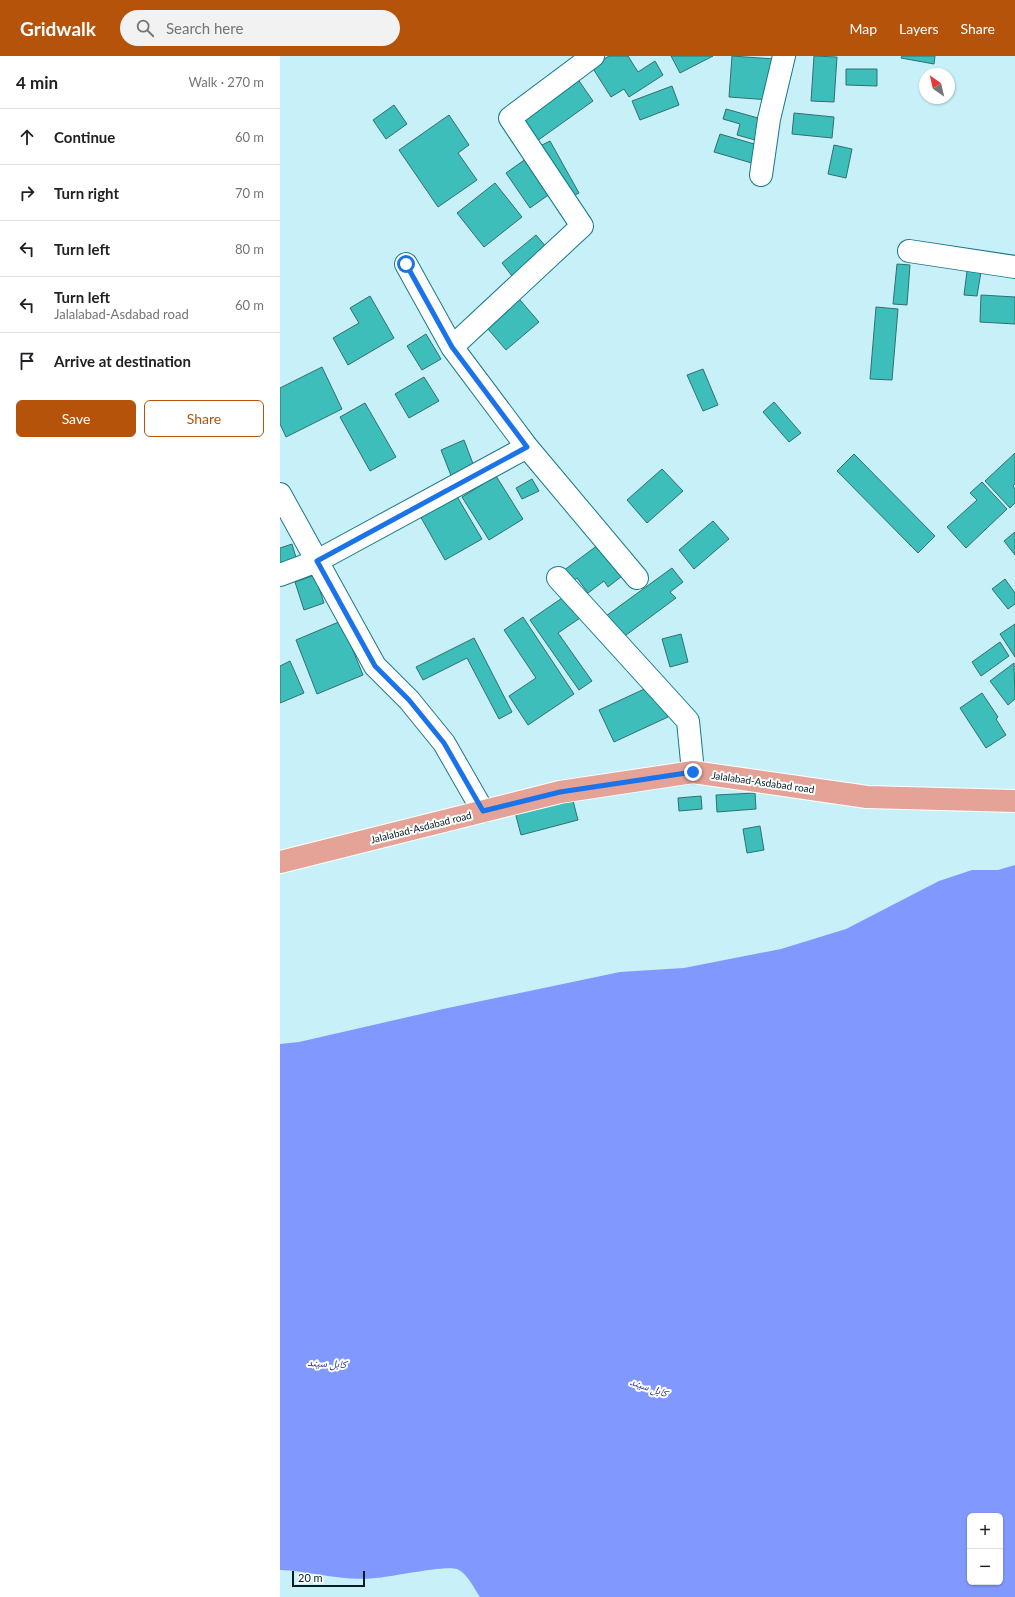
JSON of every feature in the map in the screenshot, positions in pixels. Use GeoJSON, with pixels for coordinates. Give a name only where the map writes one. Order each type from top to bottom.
{"type":"FeatureCollection","features":[{"type":"Feature","properties":{"kind":"main road","name":"Jalalabad-Asdabad road"},"geometry":{"type":"LineString","coordinates":[[280,862],[560,792],[693,772],[867,797],[1015,801]]}},
{"type":"Feature","properties":{"kind":"street"},"geometry":{"type":"LineString","coordinates":[[452,347],[582,226],[510,118],[593,56]]}},
{"type":"Feature","properties":{"kind":"street"},"geometry":{"type":"LineString","coordinates":[[761,175],[769,120],[784,56]]}},
{"type":"Feature","properties":{"kind":"street"},"geometry":{"type":"LineString","coordinates":[[909,251],[1015,267]]}},
{"type":"Feature","properties":{"kind":"street"},"geometry":{"type":"LineString","coordinates":[[406,264],[452,347],[527,447],[637,578]]}},
{"type":"Feature","properties":{"kind":"street"},"geometry":{"type":"LineString","coordinates":[[280,575],[317,561],[527,447]]}},
{"type":"Feature","properties":{"kind":"street"},"geometry":{"type":"LineString","coordinates":[[280,494],[375,666],[409,700],[444,743],[483,811]]}},
{"type":"Feature","properties":{"kind":"street"},"geometry":{"type":"LineString","coordinates":[[558,578],[688,721],[693,772]]}},
{"type":"Feature","properties":{"kind":"water","name":"کابل سيند"},"geometry":{"type":"Polygon","coordinates":[[[1015,865],[1015,1597],[480,1597],[473,1585],[461,1571],[450,1568],[363,1579],[351,1579],[280,1570],[280,1044],[299,1042],[443,1009],[620,972],[684,968],[781,949],[846,929],[939,881],[972,870],[998,870],[1015,865]]]}},
{"type":"Feature","properties":{"kind":"building"},"geometry":{"type":"Polygon","coordinates":[[[609,56],[628,56],[638,72],[655,61],[663,75],[629,97],[624,89],[611,97],[592,67],[609,56]]]}},
{"type":"Feature","properties":{"kind":"building"},"geometry":{"type":"Polygon","coordinates":[[[671,56],[713,56],[680,73],[671,56]]]}},
{"type":"Feature","properties":{"kind":"building"},"geometry":{"type":"Polygon","coordinates":[[[732,56],[774,59],[770,100],[729,97],[732,56]]]}},
{"type":"Feature","properties":{"kind":"building"},"geometry":{"type":"Polygon","coordinates":[[[814,56],[837,57],[834,102],[811,101],[814,56]]]}},
{"type":"Feature","properties":{"kind":"building"},"geometry":{"type":"Polygon","coordinates":[[[902,56],[935,56],[934,64],[901,58],[902,56]]]}},
{"type":"Feature","properties":{"kind":"building"},"geometry":{"type":"Polygon","coordinates":[[[846,69],[877,69],[877,86],[846,85],[846,69]]]}},
{"type":"Feature","properties":{"kind":"building"},"geometry":{"type":"Polygon","coordinates":[[[577,78],[593,101],[537,141],[521,118],[577,78]]]}},
{"type":"Feature","properties":{"kind":"building"},"geometry":{"type":"Polygon","coordinates":[[[672,86],[679,105],[640,120],[632,101],[672,86]]]}},
{"type":"Feature","properties":{"kind":"building"},"geometry":{"type":"Polygon","coordinates":[[[394,105],[407,124],[386,139],[373,120],[394,105]]]}},
{"type":"Feature","properties":{"kind":"building"},"geometry":{"type":"Polygon","coordinates":[[[726,109],[765,120],[759,141],[737,135],[740,124],[723,119],[726,109]]]}},
{"type":"Feature","properties":{"kind":"building"},"geometry":{"type":"Polygon","coordinates":[[[794,113],[834,117],[832,138],[792,134],[794,113]]]}},
{"type":"Feature","properties":{"kind":"building"},"geometry":{"type":"Polygon","coordinates":[[[449,115],[469,145],[458,153],[477,180],[438,207],[399,150],[449,115]]]}},
{"type":"Feature","properties":{"kind":"building"},"geometry":{"type":"Polygon","coordinates":[[[720,134],[761,146],[755,164],[714,152],[720,134]]]}},
{"type":"Feature","properties":{"kind":"building"},"geometry":{"type":"Polygon","coordinates":[[[550,141],[579,193],[569,198],[540,146],[550,141]]]}},
{"type":"Feature","properties":{"kind":"building"},"geometry":{"type":"Polygon","coordinates":[[[834,145],[852,149],[846,178],[828,174],[834,145]]]}},
{"type":"Feature","properties":{"kind":"building"},"geometry":{"type":"Polygon","coordinates":[[[530,156],[554,191],[530,208],[506,173],[530,156]]]}},
{"type":"Feature","properties":{"kind":"building"},"geometry":{"type":"Polygon","coordinates":[[[495,183],[522,217],[484,247],[457,213],[495,183]]]}},
{"type":"Feature","properties":{"kind":"building"},"geometry":{"type":"Polygon","coordinates":[[[536,235],[547,248],[512,276],[502,263],[536,235]]]}},
{"type":"Feature","properties":{"kind":"building"},"geometry":{"type":"Polygon","coordinates":[[[897,264],[910,265],[907,305],[893,304],[897,264]]]}},
{"type":"Feature","properties":{"kind":"building"},"geometry":{"type":"Polygon","coordinates":[[[967,271],[981,272],[977,296],[964,295],[967,271]]]}},
{"type":"Feature","properties":{"kind":"building"},"geometry":{"type":"Polygon","coordinates":[[[514,293],[539,322],[506,350],[482,322],[514,293]]]}},
{"type":"Feature","properties":{"kind":"building"},"geometry":{"type":"Polygon","coordinates":[[[981,295],[1015,297],[1015,324],[980,322],[981,295]]]}},
{"type":"Feature","properties":{"kind":"building"},"geometry":{"type":"Polygon","coordinates":[[[370,296],[394,338],[348,365],[333,338],[359,323],[350,308],[370,296]]]}},
{"type":"Feature","properties":{"kind":"building"},"geometry":{"type":"Polygon","coordinates":[[[876,307],[898,309],[892,380],[870,379],[876,307]]]}},
{"type":"Feature","properties":{"kind":"building"},"geometry":{"type":"Polygon","coordinates":[[[426,334],[441,359],[422,370],[407,346],[426,334]]]}},
{"type":"Feature","properties":{"kind":"building"},"geometry":{"type":"Polygon","coordinates":[[[322,367],[342,409],[286,437],[280,424],[280,388],[322,367]]]}},
{"type":"Feature","properties":{"kind":"building"},"geometry":{"type":"Polygon","coordinates":[[[703,369],[718,405],[703,411],[687,375],[703,369]]]}},
{"type":"Feature","properties":{"kind":"building"},"geometry":{"type":"Polygon","coordinates":[[[424,377],[439,401],[409,418],[395,394],[424,377]]]}},
{"type":"Feature","properties":{"kind":"building"},"geometry":{"type":"Polygon","coordinates":[[[774,402],[801,433],[789,442],[763,412],[774,402]]]}},
{"type":"Feature","properties":{"kind":"building"},"geometry":{"type":"Polygon","coordinates":[[[365,403],[396,457],[370,471],[340,417],[365,403]]]}},
{"type":"Feature","properties":{"kind":"building"},"geometry":{"type":"Polygon","coordinates":[[[464,440],[475,469],[452,478],[441,450],[464,440]]]}},
{"type":"Feature","properties":{"kind":"building"},"geometry":{"type":"Polygon","coordinates":[[[1015,453],[1015,484],[1013,486],[1015,489],[1015,503],[1010,508],[985,481],[1015,453]]]}},
{"type":"Feature","properties":{"kind":"building"},"geometry":{"type":"Polygon","coordinates":[[[854,454],[935,536],[918,553],[837,471],[854,454]]]}},
{"type":"Feature","properties":{"kind":"building"},"geometry":{"type":"Polygon","coordinates":[[[662,469],[683,491],[647,523],[627,500],[662,469]]]}},
{"type":"Feature","properties":{"kind":"building"},"geometry":{"type":"Polygon","coordinates":[[[496,476],[523,519],[489,540],[462,497],[496,476]]]}},
{"type":"Feature","properties":{"kind":"building"},"geometry":{"type":"Polygon","coordinates":[[[532,479],[539,491],[522,499],[516,488],[532,479]]]}},
{"type":"Feature","properties":{"kind":"building"},"geometry":{"type":"Polygon","coordinates":[[[982,482],[1007,509],[966,548],[947,527],[977,500],[970,493],[982,482]]]}},
{"type":"Feature","properties":{"kind":"building"},"geometry":{"type":"Polygon","coordinates":[[[455,493],[482,539],[445,560],[419,514],[455,493]]]}},
{"type":"Feature","properties":{"kind":"building"},"geometry":{"type":"Polygon","coordinates":[[[713,521],[729,539],[694,569],[679,550],[713,521]]]}},
{"type":"Feature","properties":{"kind":"building"},"geometry":{"type":"Polygon","coordinates":[[[1015,532],[1015,555],[1004,541],[1015,532]]]}},
{"type":"Feature","properties":{"kind":"building"},"geometry":{"type":"Polygon","coordinates":[[[292,544],[298,564],[280,569],[280,548],[292,544]]]}},
{"type":"Feature","properties":{"kind":"building"},"geometry":{"type":"Polygon","coordinates":[[[598,545],[622,576],[608,587],[604,581],[588,593],[577,578],[572,582],[563,571],[598,545]]]}},
{"type":"Feature","properties":{"kind":"building"},"geometry":{"type":"Polygon","coordinates":[[[672,568],[683,582],[670,592],[676,598],[622,638],[606,616],[672,568]]]}},
{"type":"Feature","properties":{"kind":"building"},"geometry":{"type":"Polygon","coordinates":[[[315,575],[324,603],[304,610],[295,582],[315,575]]]}},
{"type":"Feature","properties":{"kind":"building"},"geometry":{"type":"Polygon","coordinates":[[[1005,579],[1015,593],[1015,604],[1008,609],[992,589],[1005,579]]]}},
{"type":"Feature","properties":{"kind":"building"},"geometry":{"type":"Polygon","coordinates":[[[568,594],[583,616],[558,633],[592,681],[579,690],[530,620],[568,594]]]}},
{"type":"Feature","properties":{"kind":"building"},"geometry":{"type":"Polygon","coordinates":[[[523,617],[574,694],[528,725],[509,696],[536,678],[504,630],[523,617]]]}},
{"type":"Feature","properties":{"kind":"building"},"geometry":{"type":"Polygon","coordinates":[[[341,621],[363,675],[317,694],[296,640],[341,621]]]}},
{"type":"Feature","properties":{"kind":"building"},"geometry":{"type":"Polygon","coordinates":[[[1015,624],[1015,657],[1000,634],[1015,624]]]}},
{"type":"Feature","properties":{"kind":"building"},"geometry":{"type":"Polygon","coordinates":[[[681,634],[688,662],[670,667],[662,639],[681,634]]]}},
{"type":"Feature","properties":{"kind":"building"},"geometry":{"type":"Polygon","coordinates":[[[474,638],[512,712],[499,719],[467,658],[423,680],[416,667],[474,638]]]}},
{"type":"Feature","properties":{"kind":"building"},"geometry":{"type":"Polygon","coordinates":[[[1000,642],[1009,656],[981,676],[972,662],[1000,642]]]}},
{"type":"Feature","properties":{"kind":"building"},"geometry":{"type":"Polygon","coordinates":[[[290,661],[304,693],[280,703],[280,666],[290,661]]]}},
{"type":"Feature","properties":{"kind":"building"},"geometry":{"type":"Polygon","coordinates":[[[1014,663],[1015,699],[1008,705],[990,681],[1014,663]]]}},
{"type":"Feature","properties":{"kind":"building"},"geometry":{"type":"Polygon","coordinates":[[[653,685],[668,717],[614,742],[599,710],[653,685]]]}},
{"type":"Feature","properties":{"kind":"building"},"geometry":{"type":"Polygon","coordinates":[[[982,693],[998,717],[996,719],[1006,735],[986,748],[960,708],[982,693]]]}},
{"type":"Feature","properties":{"kind":"building"},"geometry":{"type":"Polygon","coordinates":[[[755,793],[756,809],[717,812],[716,795],[755,793]]]}},
{"type":"Feature","properties":{"kind":"building"},"geometry":{"type":"Polygon","coordinates":[[[701,796],[702,809],[679,811],[678,798],[701,796]]]}},
{"type":"Feature","properties":{"kind":"building"},"geometry":{"type":"Polygon","coordinates":[[[572,797],[578,820],[521,835],[515,812],[572,797]]]}},
{"type":"Feature","properties":{"kind":"building"},"geometry":{"type":"Polygon","coordinates":[[[760,826],[764,850],[747,853],[743,829],[760,826]]]}},
{"type":"Feature","properties":{"kind":"route"},"geometry":{"type":"LineString","coordinates":[[406,264],[452,347],[527,447],[317,561],[375,666],[409,700],[444,743],[483,811],[560,792],[693,772]]}}]}
